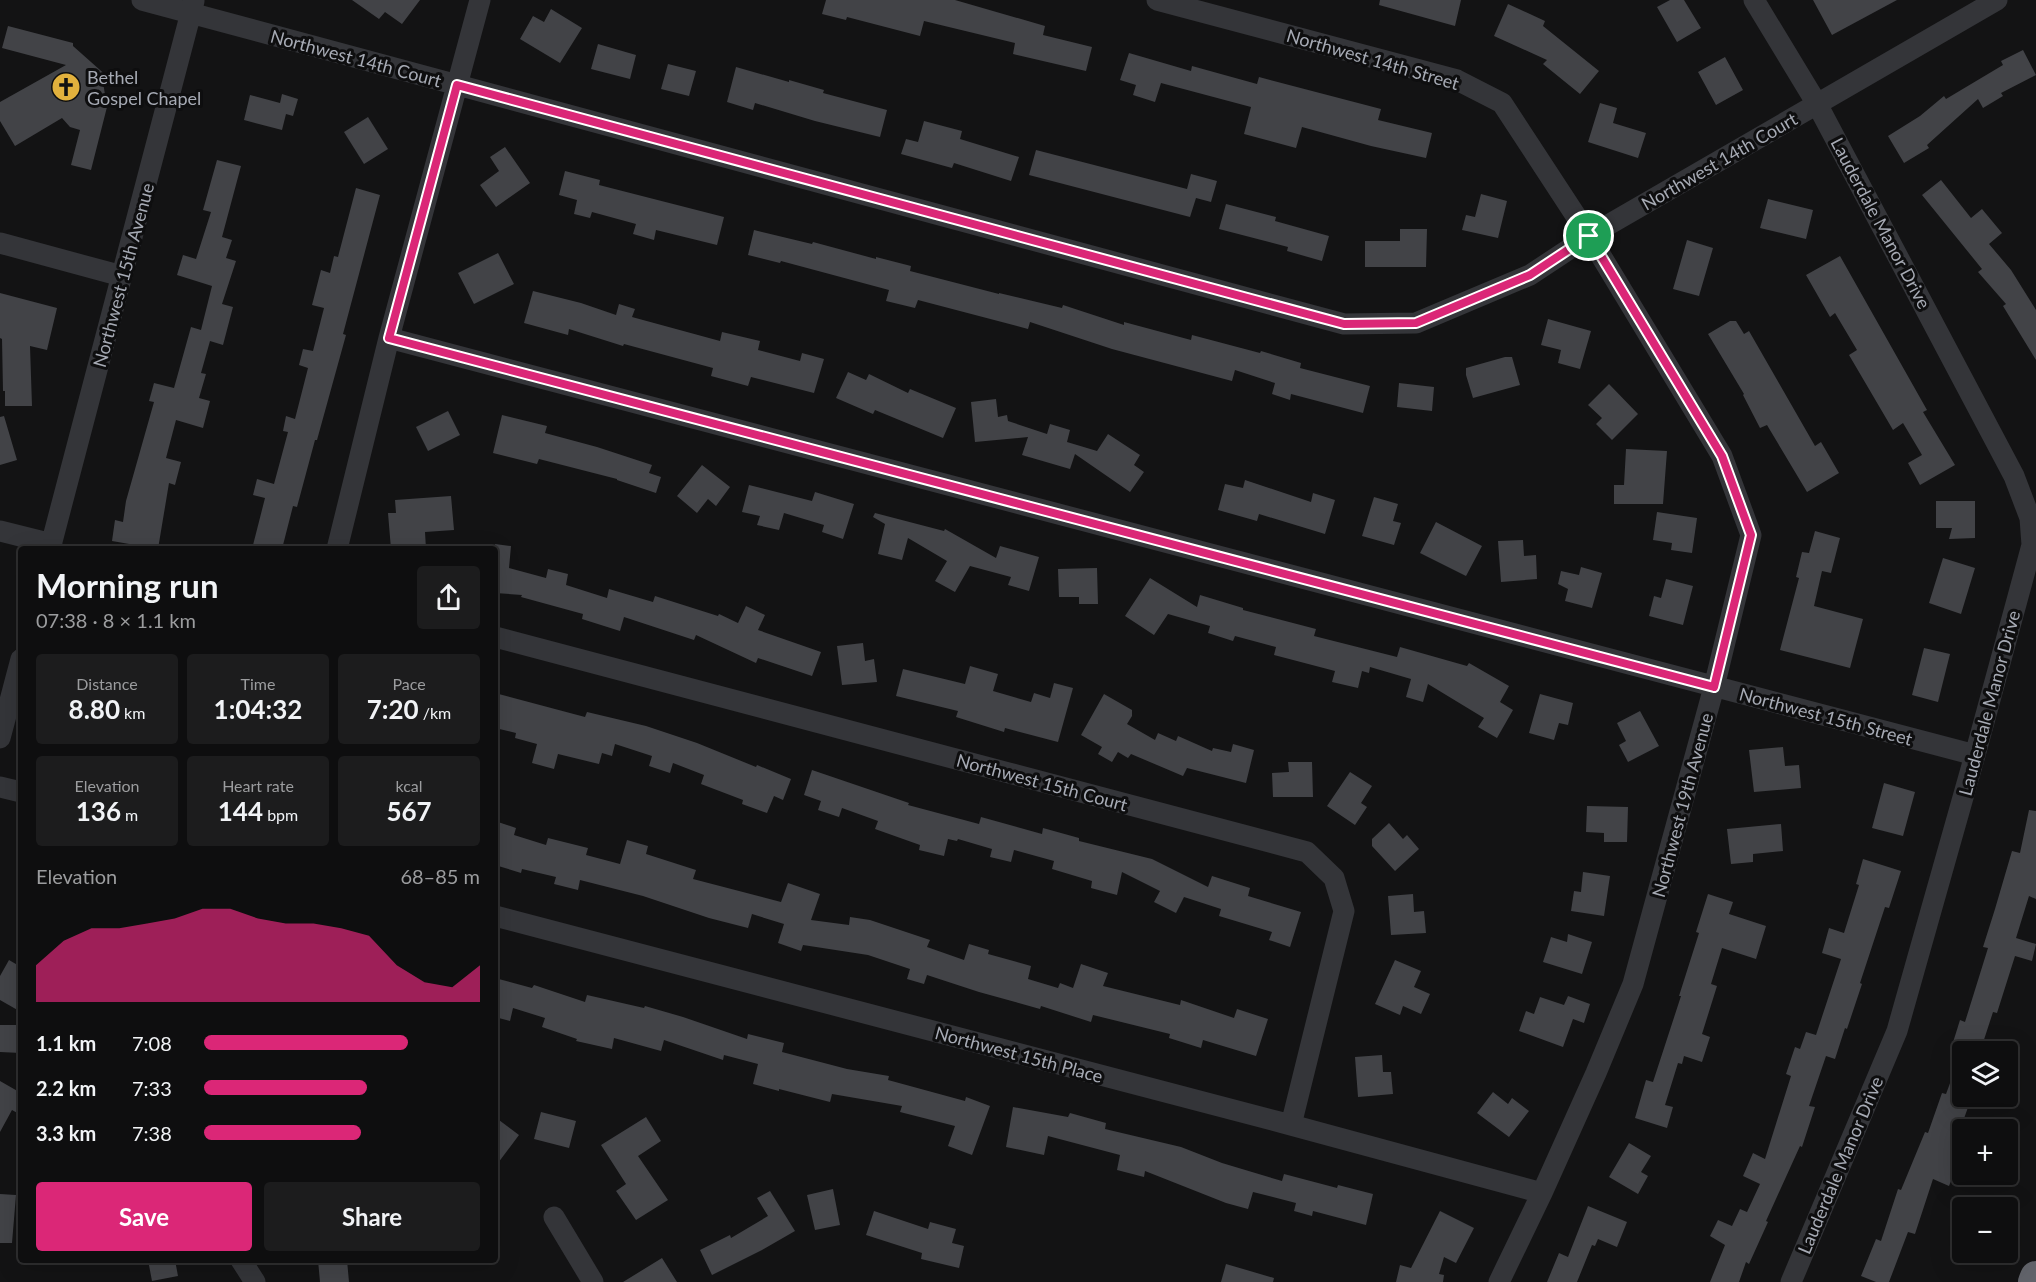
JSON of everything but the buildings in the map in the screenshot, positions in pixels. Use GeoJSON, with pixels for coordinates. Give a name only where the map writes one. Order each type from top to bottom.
{"type":"FeatureCollection","features":[{"type":"Feature","properties":{"kind":"highway"},"geometry":{"type":"LineString","coordinates":[[2034,1282],[2036,1277]]}},
{"type":"Feature","properties":{"kind":"street","name":"Northwest 14th Court"},"geometry":{"type":"LineString","coordinates":[[142,0],[193,7],[457,85],[1344,324],[1416,323],[1530,275],[1589,236],[1817,104]]}},
{"type":"Feature","properties":{"kind":"street"},"geometry":{"type":"LineString","coordinates":[[338,546],[389,338],[480,0]]}},
{"type":"Feature","properties":{"kind":"street","name":"Northwest 14th Street"},"geometry":{"type":"LineString","coordinates":[[1156,0],[1457,80],[1502,103],[1589,236]]}},
{"type":"Feature","properties":{"kind":"street","name":"Lauderdale Manor Drive"},"geometry":{"type":"LineString","coordinates":[[1754,0],[1817,104],[2014,476],[2030,518],[2032,545],[1897,1031],[1791,1282]]}},
{"type":"Feature","properties":{"kind":"street"},"geometry":{"type":"LineString","coordinates":[[1817,104],[1997,0]]}},
{"type":"Feature","properties":{"kind":"street","name":"Northwest 15th Avenue"},"geometry":{"type":"LineString","coordinates":[[51,546],[193,7]]}},
{"type":"Feature","properties":{"kind":"street","name":"Northwest 19th Avenue"},"geometry":{"type":"LineString","coordinates":[[1499,1282],[1596,1073],[1633,984],[1714,687],[1751,535],[1722,456],[1589,236]]}},
{"type":"Feature","properties":{"kind":"street"},"geometry":{"type":"LineString","coordinates":[[0,243],[122,276]]}},
{"type":"Feature","properties":{"kind":"street","name":"Northwest 15th Street"},"geometry":{"type":"LineString","coordinates":[[389,338],[1975,755]]}},
{"type":"Feature","properties":{"kind":"street"},"geometry":{"type":"LineString","coordinates":[[0,531],[48,546]]}},
{"type":"Feature","properties":{"kind":"street","name":"Northwest 15th Court"},"geometry":{"type":"LineString","coordinates":[[498,638],[1307,852],[1334,878],[1344,911],[1291,1125]]}},
{"type":"Feature","properties":{"kind":"street"},"geometry":{"type":"LineString","coordinates":[[0,738],[18,670]]}},
{"type":"Feature","properties":{"kind":"street"},"geometry":{"type":"LineString","coordinates":[[0,787],[18,791]]}},
{"type":"Feature","properties":{"kind":"street","name":"Northwest 15th Place"},"geometry":{"type":"LineString","coordinates":[[498,917],[1542,1193]]}},
{"type":"Feature","properties":{"kind":"street"},"geometry":{"type":"LineString","coordinates":[[554,1217],[593,1282]]}},
{"type":"Feature","properties":{"kind":"street"},"geometry":{"type":"LineString","coordinates":[[244,1263],[255,1282]]}},
{"type":"Feature","properties":{"kind":"place","name":"Bethel Gospel Chapel"},"geometry":{"type":"Point","coordinates":[66,87]}},
{"type":"Feature","properties":{"kind":"route"},"geometry":{"type":"LineString","coordinates":[[457,85],[1344,324],[1416,323],[1530,275],[1589,236],[1722,456],[1751,535],[1714,687],[389,338],[457,85]]}}]}
